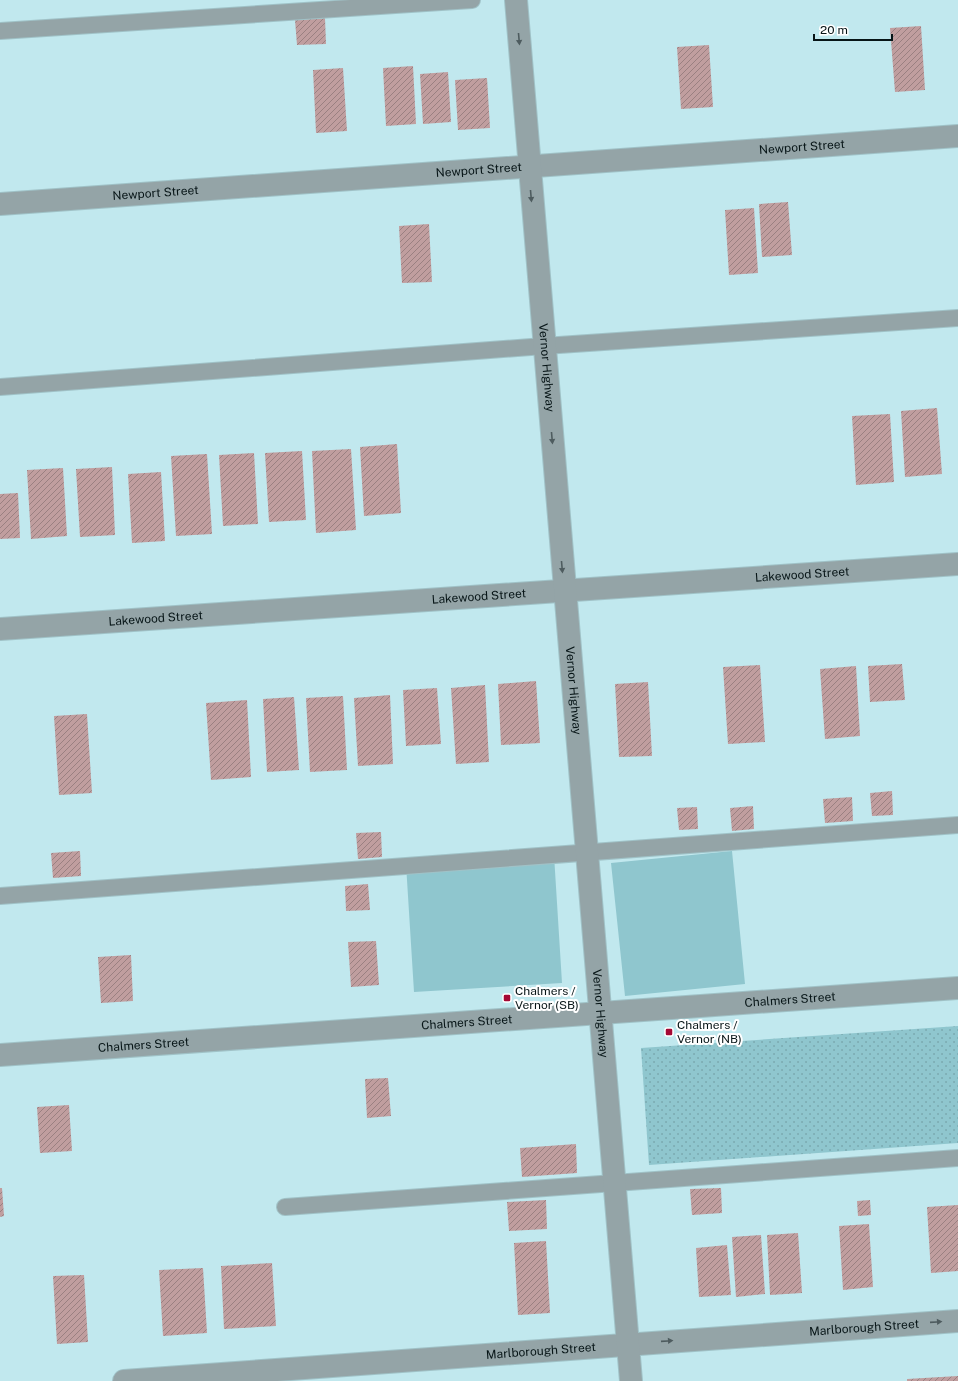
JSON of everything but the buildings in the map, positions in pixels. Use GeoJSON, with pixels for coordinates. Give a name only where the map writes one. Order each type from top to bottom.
{"type":"FeatureCollection","features":[{"type":"Feature","properties":{"kind":"street","name":"Vernor Highway"},"geometry":{"type":"LineString","coordinates":[[516,0],[564,592],[631,1381]]}},
{"type":"Feature","properties":{"kind":"street","name":"Newport Street"},"geometry":{"type":"LineString","coordinates":[[0,204],[958,136]]}},
{"type":"Feature","properties":{"kind":"street","name":"Lakewood Street"},"geometry":{"type":"LineString","coordinates":[[0,629],[564,592],[958,564]]}},
{"type":"Feature","properties":{"kind":"street","name":"Chalmers Street"},"geometry":{"type":"LineString","coordinates":[[0,1055],[958,988]]}},
{"type":"Feature","properties":{"kind":"street","name":"Marlborough Street"},"geometry":{"type":"LineString","coordinates":[[124,1381],[958,1321]]}},
{"type":"Feature","properties":{"kind":"lane"},"geometry":{"type":"LineString","coordinates":[[0,31],[472,0]]}},
{"type":"Feature","properties":{"kind":"lane"},"geometry":{"type":"LineString","coordinates":[[0,387],[544,346],[958,318]]}},
{"type":"Feature","properties":{"kind":"lane"},"geometry":{"type":"LineString","coordinates":[[0,896],[958,825]]}},
{"type":"Feature","properties":{"kind":"lane"},"geometry":{"type":"LineString","coordinates":[[285,1207],[958,1158]]}},
{"type":"Feature","properties":{"kind":"shaded area"},"geometry":{"type":"Polygon","coordinates":[[[732,851],[745,984],[625,996],[611,863],[732,851]]]}},
{"type":"Feature","properties":{"kind":"shaded area"},"geometry":{"type":"Polygon","coordinates":[[[554,855],[562,983],[414,992],[406,864],[554,855]]]}},
{"type":"Feature","properties":{"kind":"shaded area"},"geometry":{"type":"Polygon","coordinates":[[[958,1026],[958,1143],[649,1165],[641,1048],[958,1026]]]}},
{"type":"Feature","properties":{"kind":"place","name":"Chalmers / Vernor (SB)"},"geometry":{"type":"Point","coordinates":[507,998]}},
{"type":"Feature","properties":{"kind":"place","name":"Chalmers / Vernor (NB)"},"geometry":{"type":"Point","coordinates":[669,1032]}}]}
